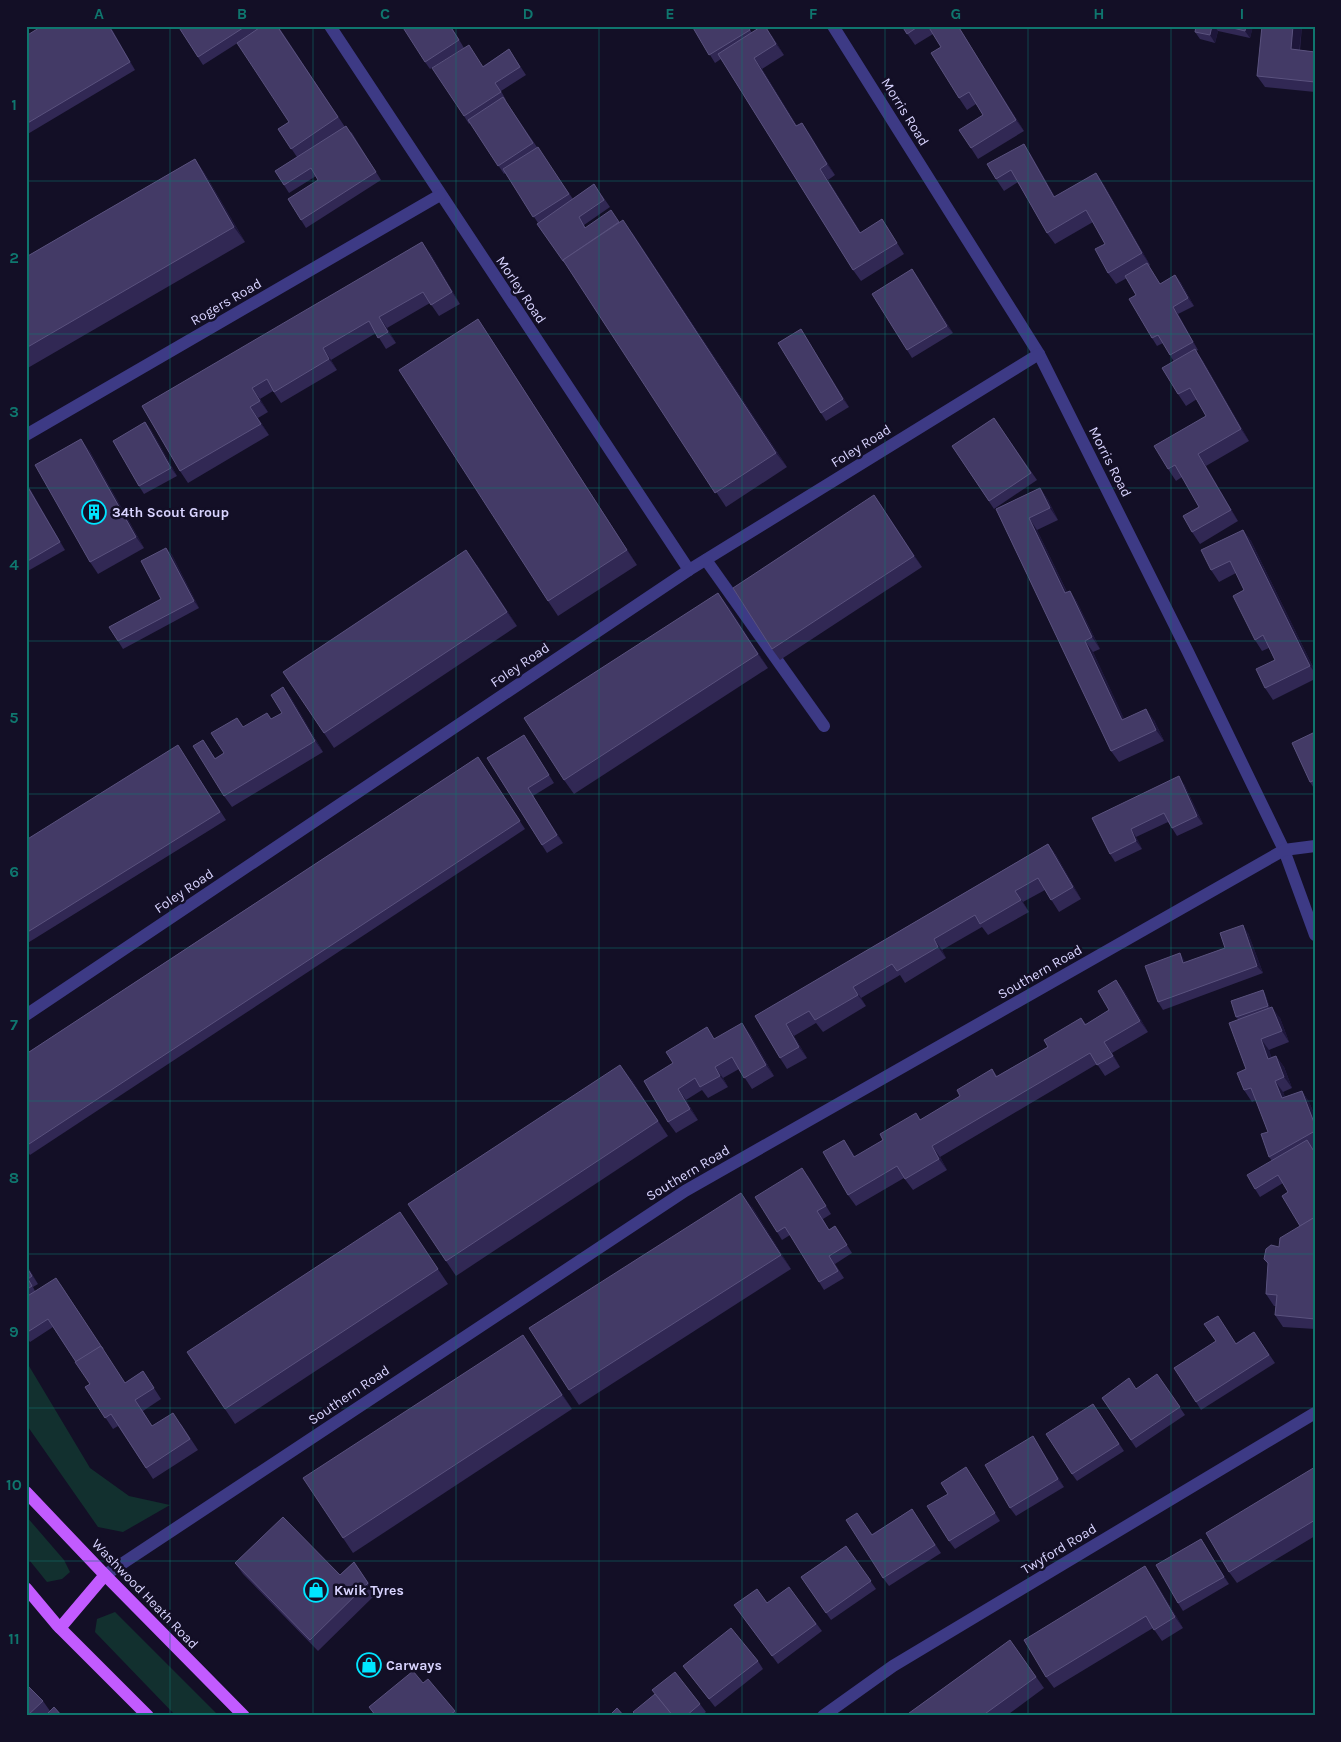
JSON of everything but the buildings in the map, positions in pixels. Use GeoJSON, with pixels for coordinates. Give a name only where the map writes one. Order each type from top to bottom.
{"type":"FeatureCollection","features":[{"type":"Feature","properties":{"kind":"main road","name":"Washwood Heath Road"},"geometry":{"type":"LineString","coordinates":[[26,1492],[244,1716]]}},
{"type":"Feature","properties":{"kind":"main road"},"geometry":{"type":"LineString","coordinates":[[60,1628],[105,1575]]}},
{"type":"Feature","properties":{"kind":"main road"},"geometry":{"type":"LineString","coordinates":[[26,1588],[60,1628],[148,1716]]}},
{"type":"Feature","properties":{"kind":"street","name":"Morley Road"},"geometry":{"type":"LineString","coordinates":[[330,26],[689,570]]}},
{"type":"Feature","properties":{"kind":"street","name":"Morris Road"},"geometry":{"type":"LineString","coordinates":[[833,26],[1039,354],[1188,652],[1284,850],[1315,935]]}},
{"type":"Feature","properties":{"kind":"street","name":"Rogers Road"},"geometry":{"type":"LineString","coordinates":[[26,435],[440,195]]}},
{"type":"Feature","properties":{"kind":"street","name":"Foley Road"},"geometry":{"type":"LineString","coordinates":[[26,1015],[689,570],[1039,354]]}},
{"type":"Feature","properties":{"kind":"street"},"geometry":{"type":"LineString","coordinates":[[706,560],[824,726]]}},
{"type":"Feature","properties":{"kind":"street","name":"Southern Road"},"geometry":{"type":"LineString","coordinates":[[105,1575],[685,1191],[1284,850],[1315,846]]}},
{"type":"Feature","properties":{"kind":"street","name":"Twyford Road"},"geometry":{"type":"LineString","coordinates":[[823,1716],[893,1666],[1315,1413]]}},
{"type":"Feature","properties":{"kind":"green space"},"geometry":{"type":"Polygon","coordinates":[[[26,1361],[90,1468],[129,1496],[170,1505],[123,1532],[98,1527],[26,1424],[26,1361]]]}},
{"type":"Feature","properties":{"kind":"green space"},"geometry":{"type":"Polygon","coordinates":[[[26,1516],[64,1560],[70,1572],[62,1579],[47,1582],[26,1556],[26,1516]]]}},
{"type":"Feature","properties":{"kind":"green space"},"geometry":{"type":"Polygon","coordinates":[[[115,1612],[219,1716],[176,1716],[95,1632],[97,1619],[115,1612]]]}},
{"type":"Feature","properties":{"kind":"place","name":"34th Scout Group"},"geometry":{"type":"Point","coordinates":[94,512]}},
{"type":"Feature","properties":{"kind":"place","name":"Kwik Tyres"},"geometry":{"type":"Point","coordinates":[316,1590]}},
{"type":"Feature","properties":{"kind":"place","name":"Carways"},"geometry":{"type":"Point","coordinates":[369,1665]}}]}
